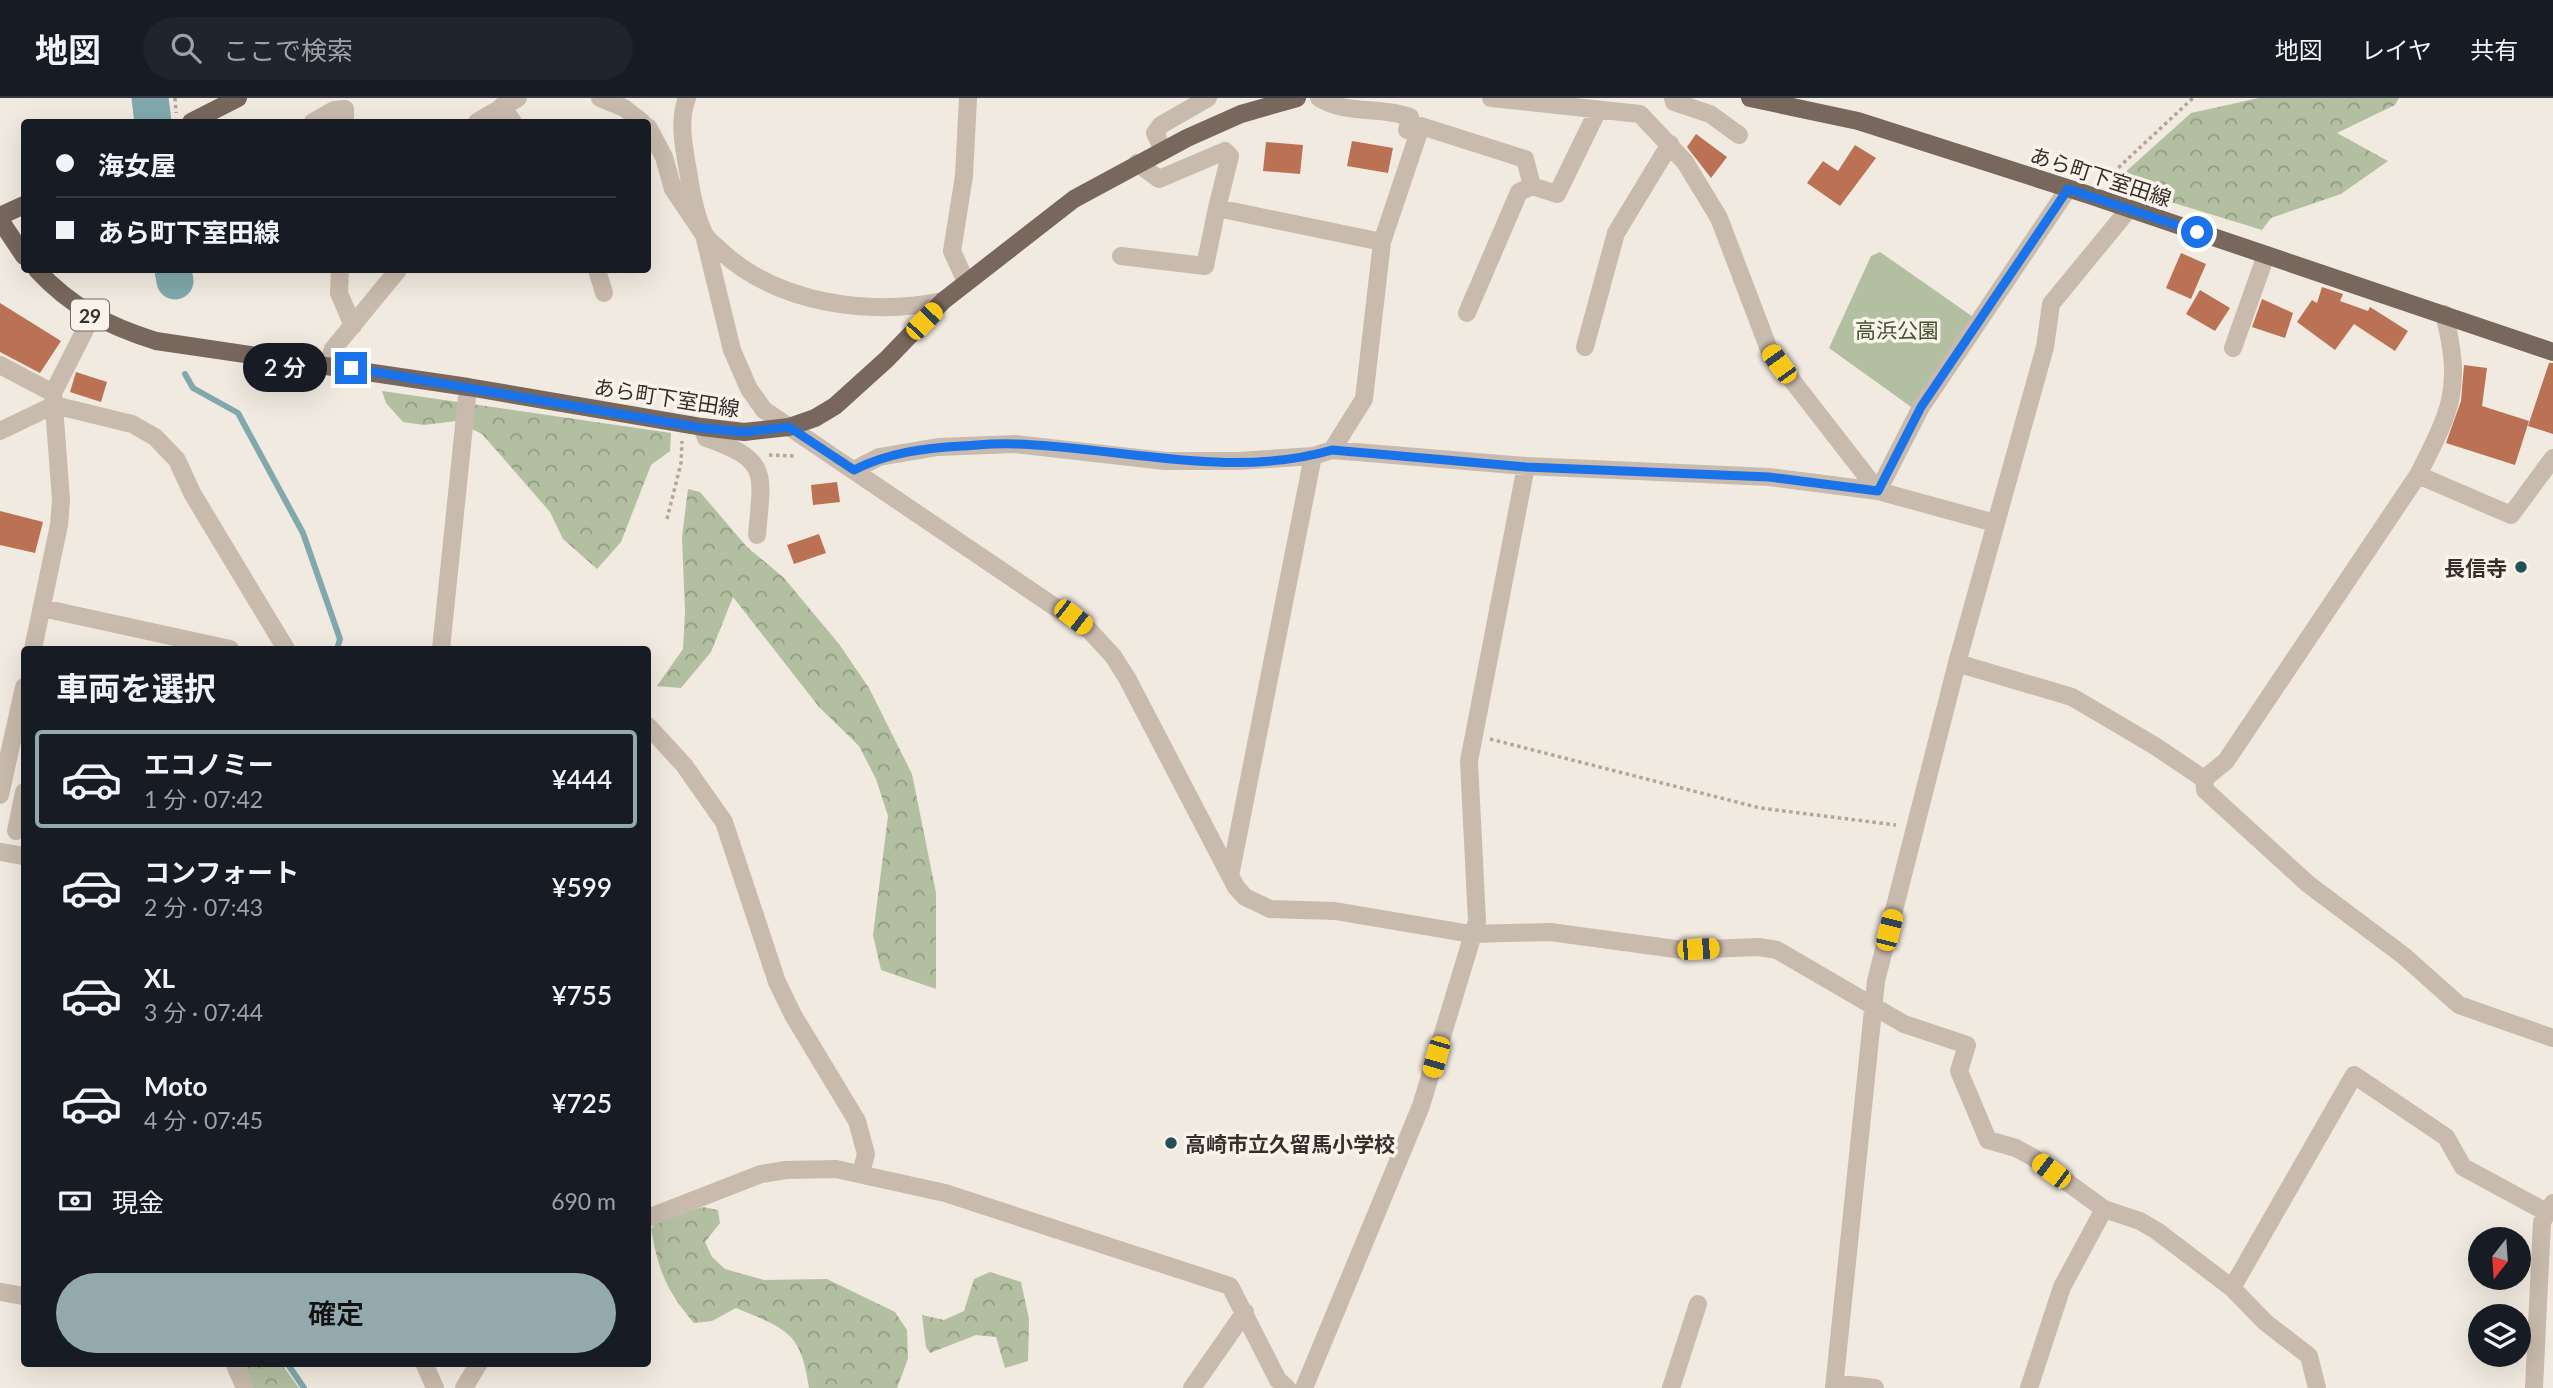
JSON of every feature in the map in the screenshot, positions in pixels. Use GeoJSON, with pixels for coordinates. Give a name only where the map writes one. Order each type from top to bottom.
{"type":"FeatureCollection","features":[{"type":"Feature","properties":{"kind":"main road"},"geometry":{"type":"LineString","coordinates":[[197,119],[238,98]]}},
{"type":"Feature","properties":{"kind":"main road","name":"あら町下室田線"},"geometry":{"type":"LineString","coordinates":[[40,273],[67,300],[92,316],[115,328],[156,341],[328,364],[702,428],[744,432],[789,427],[815,418],[858,388],[943,301],[1074,199],[1136,163],[1241,114],[1297,98]]}},
{"type":"Feature","properties":{"kind":"main road","name":"あら町下室田線"},"geometry":{"type":"LineString","coordinates":[[1750,98],[1858,121],[2089,195],[2553,352]]}},
{"type":"Feature","properties":{"kind":"main road"},"geometry":{"type":"LineString","coordinates":[[21,207],[0,218],[21,251]]}},
{"type":"Feature","properties":{"kind":"street"},"geometry":{"type":"LineString","coordinates":[[600,98],[624,108],[638,119]]}},
{"type":"Feature","properties":{"kind":"street"},"geometry":{"type":"LineString","coordinates":[[687,98],[682,137],[732,350],[749,389],[764,410],[1073,617],[1102,644],[1127,678],[1230,876],[1245,898],[1270,909],[1335,911],[1471,934],[1550,932],[1683,950],[1759,947],[1777,950],[1904,1024],[1967,1045],[1959,1071],[1988,1140],[2016,1148],[2104,1209],[2140,1221],[2157,1231],[2232,1288],[2265,1322],[2309,1356],[2317,1388]]}},
{"type":"Feature","properties":{"kind":"street"},"geometry":{"type":"LineString","coordinates":[[966,282],[952,251],[964,176],[968,98]]}},
{"type":"Feature","properties":{"kind":"street"},"geometry":{"type":"LineString","coordinates":[[1163,150],[1155,133],[1161,125],[1208,98]]}},
{"type":"Feature","properties":{"kind":"street"},"geometry":{"type":"LineString","coordinates":[[1319,98],[1342,108],[1397,112],[1410,117],[1407,130]]}},
{"type":"Feature","properties":{"kind":"street"},"geometry":{"type":"LineString","coordinates":[[1492,98],[1640,114],[1670,144],[1685,162],[1719,218],[1770,352],[1878,491]]}},
{"type":"Feature","properties":{"kind":"street"},"geometry":{"type":"LineString","coordinates":[[1673,98],[1674,102],[1726,123],[1740,135]]}},
{"type":"Feature","properties":{"kind":"street"},"geometry":{"type":"LineString","coordinates":[[482,119],[510,102]]}},
{"type":"Feature","properties":{"kind":"street"},"geometry":{"type":"LineString","coordinates":[[318,119],[334,110],[345,109],[345,119]]}},
{"type":"Feature","properties":{"kind":"street"},"geometry":{"type":"LineString","coordinates":[[1467,313],[1519,192],[1532,186],[1557,194],[1598,110]]}},
{"type":"Feature","properties":{"kind":"street"},"geometry":{"type":"LineString","coordinates":[[1332,450],[1364,399],[1382,242],[1421,126],[1525,159],[1532,186]]}},
{"type":"Feature","properties":{"kind":"street"},"geometry":{"type":"LineString","coordinates":[[651,133],[664,157],[673,189],[704,235],[737,266],[757,277],[815,299],[866,308],[909,308],[943,301]]}},
{"type":"Feature","properties":{"kind":"street"},"geometry":{"type":"LineString","coordinates":[[1585,347],[1616,233],[1670,144]]}},
{"type":"Feature","properties":{"kind":"street"},"geometry":{"type":"LineString","coordinates":[[1121,256],[1205,266],[1230,156],[1225,151],[1158,180],[1136,163]]}},
{"type":"Feature","properties":{"kind":"street"},"geometry":{"type":"LineString","coordinates":[[1878,491],[1921,407],[2068,189]]}},
{"type":"Feature","properties":{"kind":"street"},"geometry":{"type":"LineString","coordinates":[[1217,208],[1382,242]]}},
{"type":"Feature","properties":{"kind":"street"},"geometry":{"type":"LineString","coordinates":[[1875,1388],[1835,1385],[1872,1004],[1957,663],[2045,347],[2051,303],[2129,209]]}},
{"type":"Feature","properties":{"kind":"street"},"geometry":{"type":"LineString","coordinates":[[2233,348],[2266,255]]}},
{"type":"Feature","properties":{"kind":"street"},"geometry":{"type":"LineString","coordinates":[[340,273],[339,293],[353,326]]}},
{"type":"Feature","properties":{"kind":"street"},"geometry":{"type":"LineString","coordinates":[[328,364],[333,349],[396,273]]}},
{"type":"Feature","properties":{"kind":"street"},"geometry":{"type":"LineString","coordinates":[[598,273],[604,293]]}},
{"type":"Feature","properties":{"kind":"street"},"geometry":{"type":"LineString","coordinates":[[2204,779],[2226,761],[2418,475],[2441,429],[2453,391],[2455,356],[2444,314]]}},
{"type":"Feature","properties":{"kind":"street"},"geometry":{"type":"LineString","coordinates":[[34,646],[59,526],[61,500],[53,399],[92,316]]}},
{"type":"Feature","properties":{"kind":"street"},"geometry":{"type":"LineString","coordinates":[[0,365],[53,399],[132,424],[167,448],[284,646]]}},
{"type":"Feature","properties":{"kind":"street"},"geometry":{"type":"LineString","coordinates":[[441,646],[468,387]]}},
{"type":"Feature","properties":{"kind":"street"},"geometry":{"type":"LineString","coordinates":[[0,431],[53,399]]}},
{"type":"Feature","properties":{"kind":"street"},"geometry":{"type":"LineString","coordinates":[[702,428],[706,438],[737,451],[758,468],[761,481],[757,535]]}},
{"type":"Feature","properties":{"kind":"street"},"geometry":{"type":"LineString","coordinates":[[854,470],[878,457],[938,447],[1015,444],[1165,461],[1238,461],[1313,456],[1332,450],[1526,467],[1769,477],[1878,491],[1995,523]]}},
{"type":"Feature","properties":{"kind":"street"},"geometry":{"type":"LineString","coordinates":[[1230,876],[1313,456]]}},
{"type":"Feature","properties":{"kind":"street"},"geometry":{"type":"LineString","coordinates":[[2418,475],[2511,515],[2553,458]]}},
{"type":"Feature","properties":{"kind":"street"},"geometry":{"type":"LineString","coordinates":[[1304,1388],[1421,1106],[1477,921],[1469,761],[1526,467]]}},
{"type":"Feature","properties":{"kind":"street"},"geometry":{"type":"LineString","coordinates":[[42,608],[216,646]]}},
{"type":"Feature","properties":{"kind":"street"},"geometry":{"type":"LineString","coordinates":[[1957,663],[2072,697],[2155,746],[2204,779]]}},
{"type":"Feature","properties":{"kind":"street"},"geometry":{"type":"LineString","coordinates":[[0,795],[21,700]]}},
{"type":"Feature","properties":{"kind":"street"},"geometry":{"type":"LineString","coordinates":[[651,729],[684,765],[724,822],[777,982],[793,1015],[857,1121],[866,1154],[861,1173]]}},
{"type":"Feature","properties":{"kind":"street"},"geometry":{"type":"LineString","coordinates":[[2204,779],[2205,790],[2308,884],[2404,956],[2459,1005],[2553,1038]]}},
{"type":"Feature","properties":{"kind":"street"},"geometry":{"type":"LineString","coordinates":[[16,831],[21,807]]}},
{"type":"Feature","properties":{"kind":"street"},"geometry":{"type":"LineString","coordinates":[[0,852],[21,856]]}},
{"type":"Feature","properties":{"kind":"street"},"geometry":{"type":"LineString","coordinates":[[2232,1288],[2354,1075],[2446,1137],[2463,1167],[2549,1208],[2542,1222],[2534,1388]]}},
{"type":"Feature","properties":{"kind":"street"},"geometry":{"type":"LineString","coordinates":[[651,1217],[761,1174],[810,1168],[861,1173],[945,1193],[1230,1286],[1278,1380],[1287,1388]]}},
{"type":"Feature","properties":{"kind":"street"},"geometry":{"type":"LineString","coordinates":[[2029,1388],[2062,1287],[2104,1209]]}},
{"type":"Feature","properties":{"kind":"street"},"geometry":{"type":"LineString","coordinates":[[0,1292],[21,1296]]}},
{"type":"Feature","properties":{"kind":"street"},"geometry":{"type":"LineString","coordinates":[[1671,1388],[1698,1304]]}},
{"type":"Feature","properties":{"kind":"street"},"geometry":{"type":"LineString","coordinates":[[1192,1388],[1245,1312]]}},
{"type":"Feature","properties":{"kind":"street"},"geometry":{"type":"LineString","coordinates":[[236,1367],[245,1388]]}},
{"type":"Feature","properties":{"kind":"street"},"geometry":{"type":"LineString","coordinates":[[426,1367],[435,1388]]}},
{"type":"Feature","properties":{"kind":"street"},"geometry":{"type":"LineString","coordinates":[[464,1388],[477,1367]]}},
{"type":"Feature","properties":{"kind":"path"},"geometry":{"type":"LineString","coordinates":[[2089,195],[2193,98]]}},
{"type":"Feature","properties":{"kind":"path"},"geometry":{"type":"LineString","coordinates":[[667,519],[681,463],[684,425]]}},
{"type":"Feature","properties":{"kind":"path"},"geometry":{"type":"LineString","coordinates":[[768,455],[799,456]]}},
{"type":"Feature","properties":{"kind":"path"},"geometry":{"type":"LineString","coordinates":[[1473,735],[1760,808],[1915,828]]}},
{"type":"Feature","properties":{"kind":"green space"},"geometry":{"type":"Polygon","coordinates":[[[2259,98],[2399,98],[2395,105],[2337,133],[2388,161],[2341,194],[2271,218],[2262,230],[2112,184],[2191,113],[2259,98]]]}},
{"type":"Feature","properties":{"kind":"green space","name":"高浜公園"},"geometry":{"type":"Polygon","coordinates":[[[1880,252],[1976,319],[1914,409],[1829,348],[1871,256],[1880,252]]]}},
{"type":"Feature","properties":{"kind":"green space"},"geometry":{"type":"Polygon","coordinates":[[[382,391],[671,433],[670,451],[651,465],[621,542],[597,569],[563,539],[550,512],[482,434],[456,421],[424,425],[403,422],[386,403],[382,391]]]}},
{"type":"Feature","properties":{"kind":"green space"},"geometry":{"type":"Polygon","coordinates":[[[688,489],[700,492],[747,547],[784,578],[839,644],[869,688],[912,774],[936,893],[936,989],[881,970],[873,935],[888,816],[876,779],[859,746],[819,707],[733,597],[711,652],[681,688],[657,686],[683,649],[685,612],[682,537],[688,489]]]}},
{"type":"Feature","properties":{"kind":"green space"},"geometry":{"type":"Polygon","coordinates":[[[703,1207],[718,1210],[720,1223],[705,1242],[712,1257],[725,1269],[764,1280],[827,1279],[895,1312],[907,1330],[908,1359],[897,1388],[809,1388],[801,1354],[788,1334],[767,1321],[736,1308],[712,1321],[694,1323],[665,1280],[651,1229],[659,1219],[703,1207]]]}},
{"type":"Feature","properties":{"kind":"green space"},"geometry":{"type":"Polygon","coordinates":[[[990,1272],[1021,1282],[1029,1319],[1028,1361],[1005,1368],[996,1337],[976,1335],[930,1353],[926,1347],[922,1315],[944,1320],[964,1311],[974,1279],[990,1272]]]}},
{"type":"Feature","properties":{"kind":"green space"},"geometry":{"type":"Polygon","coordinates":[[[238,1367],[284,1367],[299,1388],[248,1388],[238,1367]]]}},
{"type":"Feature","properties":{"kind":"building"},"geometry":{"type":"Polygon","coordinates":[[[1696,134],[1727,157],[1711,178],[1687,147],[1696,134]]]}},
{"type":"Feature","properties":{"kind":"building"},"geometry":{"type":"Polygon","coordinates":[[[1352,141],[1393,148],[1388,173],[1347,166],[1352,141]]]}},
{"type":"Feature","properties":{"kind":"building"},"geometry":{"type":"Polygon","coordinates":[[[1266,142],[1303,145],[1300,174],[1263,171],[1266,142]]]}},
{"type":"Feature","properties":{"kind":"building"},"geometry":{"type":"Polygon","coordinates":[[[1855,145],[1876,158],[1840,206],[1807,183],[1823,161],[1838,171],[1855,145]]]}},
{"type":"Feature","properties":{"kind":"building"},"geometry":{"type":"Polygon","coordinates":[[[2181,253],[2206,264],[2191,299],[2166,288],[2181,253]]]}},
{"type":"Feature","properties":{"kind":"building"},"geometry":{"type":"Polygon","coordinates":[[[2322,287],[2343,294],[2340,301],[2368,311],[2370,307],[2408,331],[2395,351],[2354,324],[2335,350],[2297,322],[2312,300],[2317,303],[2322,287]]]}},
{"type":"Feature","properties":{"kind":"building"},"geometry":{"type":"Polygon","coordinates":[[[2200,290],[2230,308],[2215,331],[2186,314],[2200,290]]]}},
{"type":"Feature","properties":{"kind":"building"},"geometry":{"type":"Polygon","coordinates":[[[2262,299],[2293,313],[2285,338],[2252,327],[2262,299]]]}},
{"type":"Feature","properties":{"kind":"building"},"geometry":{"type":"Polygon","coordinates":[[[0,303],[61,341],[40,373],[0,352],[0,303]]]}},
{"type":"Feature","properties":{"kind":"building"},"geometry":{"type":"Polygon","coordinates":[[[2549,363],[2553,363],[2553,434],[2528,426],[2549,363]]]}},
{"type":"Feature","properties":{"kind":"building"},"geometry":{"type":"Polygon","coordinates":[[[2464,365],[2487,368],[2482,406],[2529,421],[2515,465],[2446,443],[2461,401],[2464,365]]]}},
{"type":"Feature","properties":{"kind":"building"},"geometry":{"type":"Polygon","coordinates":[[[76,372],[107,382],[101,402],[70,392],[76,372]]]}},
{"type":"Feature","properties":{"kind":"building"},"geometry":{"type":"Polygon","coordinates":[[[837,482],[840,502],[813,505],[811,485],[837,482]]]}},
{"type":"Feature","properties":{"kind":"building"},"geometry":{"type":"Polygon","coordinates":[[[0,511],[43,522],[35,553],[0,545],[0,511]]]}},
{"type":"Feature","properties":{"kind":"building"},"geometry":{"type":"Polygon","coordinates":[[[819,534],[826,553],[794,564],[787,545],[819,534]]]}},
{"type":"Feature","properties":{"kind":"waterway"},"geometry":{"type":"LineString","coordinates":[[150,98],[153,119]]}},
{"type":"Feature","properties":{"kind":"waterway"},"geometry":{"type":"LineString","coordinates":[[174,273],[175,281]]}},
{"type":"Feature","properties":{"kind":"waterway"},"geometry":{"type":"LineString","coordinates":[[185,374],[193,388],[238,413],[303,533],[340,639],[338,646]]}},
{"type":"Feature","properties":{"kind":"waterway"},"geometry":{"type":"LineString","coordinates":[[290,1367],[304,1388]]}},
{"type":"Feature","properties":{"kind":"place","name":"長信寺"},"geometry":{"type":"Point","coordinates":[2521,567]}},
{"type":"Feature","properties":{"kind":"place","name":"高崎市立久留馬小学校"},"geometry":{"type":"Point","coordinates":[1171,1143]}},
{"type":"Feature","properties":{"kind":"route"},"geometry":{"type":"LineString","coordinates":[[351,368],[702,428],[744,432],[789,427],[854,470],[878,457],[938,447],[1015,444],[1165,461],[1238,461],[1313,456],[1332,450],[1526,467],[1769,477],[1878,491],[1921,407],[2068,189],[2197,232]]}}]}
